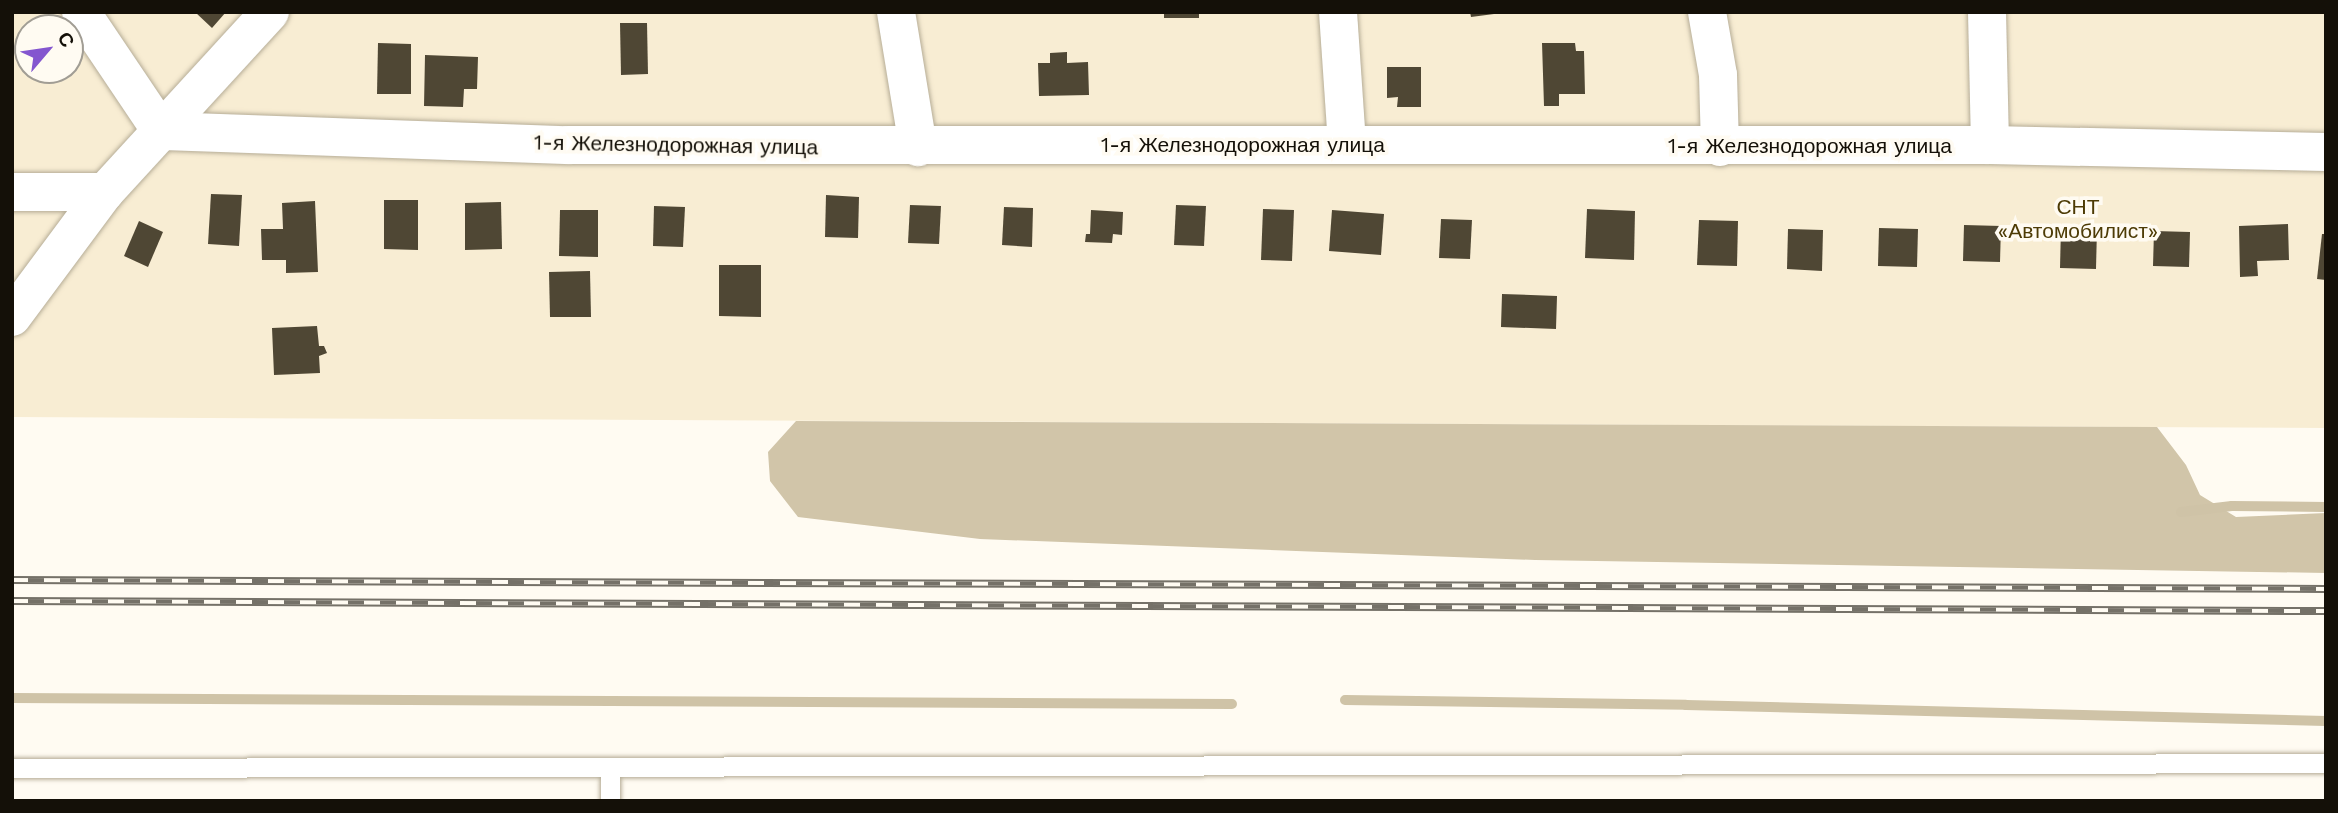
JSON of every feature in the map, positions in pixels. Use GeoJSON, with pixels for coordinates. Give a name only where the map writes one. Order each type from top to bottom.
{"type":"FeatureCollection","features":[{"type":"Feature","properties":{"kind":"street"},"geometry":{"type":"LineString","coordinates":[[81,12],[161,131]]}},
{"type":"Feature","properties":{"kind":"street"},"geometry":{"type":"LineString","coordinates":[[12,317],[105,192],[270,12]]}},
{"type":"Feature","properties":{"kind":"street"},"geometry":{"type":"LineString","coordinates":[[896,12],[918,147]]}},
{"type":"Feature","properties":{"kind":"street"},"geometry":{"type":"LineString","coordinates":[[1338,12],[1347,144]]}},
{"type":"Feature","properties":{"kind":"street"},"geometry":{"type":"LineString","coordinates":[[1707,12],[1718,75],[1720,147]]}},
{"type":"Feature","properties":{"kind":"street"},"geometry":{"type":"LineString","coordinates":[[1987,12],[1990,145]]}},
{"type":"Feature","properties":{"kind":"street","name":"1-я Железнодорожная улица"},"geometry":{"type":"LineString","coordinates":[[161,131],[568,145],[1990,145],[2326,152]]}},
{"type":"Feature","properties":{"kind":"street"},"geometry":{"type":"LineString","coordinates":[[12,192],[105,192]]}},
{"type":"Feature","properties":{"kind":"lane"},"geometry":{"type":"LineString","coordinates":[[12,768],[2326,763]]}},
{"type":"Feature","properties":{"kind":"lane"},"geometry":{"type":"LineString","coordinates":[[610,768],[610,801]]}},
{"type":"Feature","properties":{"kind":"green space","name":"СНТ «Автомобилист»"},"geometry":{"type":"Polygon","coordinates":[[[12,12],[2326,12],[2326,428],[12,417],[12,12]]]}},
{"type":"Feature","properties":{"kind":"shaded area"},"geometry":{"type":"Polygon","coordinates":[[[796,421],[2157,427],[2186,465],[2200,495],[2236,517],[2326,513],[2326,573],[1535,560],[980,539],[798,517],[770,481],[768,452],[796,421]]]}},
{"type":"Feature","properties":{"kind":"building"},"geometry":{"type":"Polygon","coordinates":[[[195,12],[226,12],[212,28],[195,12]]]}},
{"type":"Feature","properties":{"kind":"building"},"geometry":{"type":"Polygon","coordinates":[[[1164,12],[1199,12],[1199,18],[1164,18],[1164,12]]]}},
{"type":"Feature","properties":{"kind":"building"},"geometry":{"type":"Polygon","coordinates":[[[1470,12],[1494,12],[1494,14],[1471,17],[1470,12]]]}},
{"type":"Feature","properties":{"kind":"building"},"geometry":{"type":"Polygon","coordinates":[[[620,23],[647,23],[648,74],[621,75],[620,23]]]}},
{"type":"Feature","properties":{"kind":"building"},"geometry":{"type":"Polygon","coordinates":[[[378,43],[411,44],[411,94],[377,94],[378,43]]]}},
{"type":"Feature","properties":{"kind":"building"},"geometry":{"type":"Polygon","coordinates":[[[1542,43],[1575,43],[1576,51],[1584,51],[1585,94],[1559,94],[1559,106],[1544,106],[1542,43]]]}},
{"type":"Feature","properties":{"kind":"building"},"geometry":{"type":"Polygon","coordinates":[[[1067,52],[1067,63],[1088,62],[1089,95],[1039,96],[1038,63],[1050,63],[1050,53],[1067,52]]]}},
{"type":"Feature","properties":{"kind":"building"},"geometry":{"type":"Polygon","coordinates":[[[425,55],[478,57],[477,89],[464,89],[463,107],[424,106],[425,55]]]}},
{"type":"Feature","properties":{"kind":"building"},"geometry":{"type":"Polygon","coordinates":[[[1387,67],[1421,67],[1421,107],[1397,107],[1398,97],[1387,98],[1387,67]]]}},
{"type":"Feature","properties":{"kind":"building"},"geometry":{"type":"Polygon","coordinates":[[[211,194],[242,195],[239,246],[208,244],[211,194]]]}},
{"type":"Feature","properties":{"kind":"building"},"geometry":{"type":"Polygon","coordinates":[[[826,195],[859,197],[858,238],[825,237],[826,195]]]}},
{"type":"Feature","properties":{"kind":"building"},"geometry":{"type":"Polygon","coordinates":[[[384,200],[418,200],[418,250],[384,249],[384,200]]]}},
{"type":"Feature","properties":{"kind":"building"},"geometry":{"type":"Polygon","coordinates":[[[315,201],[318,272],[286,273],[286,260],[262,260],[261,229],[283,229],[282,203],[315,201]]]}},
{"type":"Feature","properties":{"kind":"building"},"geometry":{"type":"Polygon","coordinates":[[[501,202],[502,249],[465,250],[465,203],[501,202]]]}},
{"type":"Feature","properties":{"kind":"building"},"geometry":{"type":"Polygon","coordinates":[[[910,205],[941,206],[939,244],[908,243],[910,205]]]}},
{"type":"Feature","properties":{"kind":"building"},"geometry":{"type":"Polygon","coordinates":[[[1176,205],[1206,206],[1204,246],[1174,245],[1176,205]]]}},
{"type":"Feature","properties":{"kind":"building"},"geometry":{"type":"Polygon","coordinates":[[[654,206],[685,207],[683,247],[653,246],[654,206]]]}},
{"type":"Feature","properties":{"kind":"building"},"geometry":{"type":"Polygon","coordinates":[[[1004,207],[1033,208],[1032,247],[1002,245],[1004,207]]]}},
{"type":"Feature","properties":{"kind":"building"},"geometry":{"type":"Polygon","coordinates":[[[1263,209],[1294,210],[1292,261],[1261,260],[1263,209]]]}},
{"type":"Feature","properties":{"kind":"building"},"geometry":{"type":"Polygon","coordinates":[[[1587,209],[1635,211],[1634,260],[1585,258],[1587,209]]]}},
{"type":"Feature","properties":{"kind":"building"},"geometry":{"type":"Polygon","coordinates":[[[560,210],[598,210],[598,257],[559,256],[560,210]]]}},
{"type":"Feature","properties":{"kind":"building"},"geometry":{"type":"Polygon","coordinates":[[[1091,210],[1123,212],[1122,235],[1113,234],[1112,243],[1085,242],[1086,234],[1090,234],[1091,210]]]}},
{"type":"Feature","properties":{"kind":"building"},"geometry":{"type":"Polygon","coordinates":[[[1332,210],[1384,214],[1381,255],[1329,251],[1332,210]]]}},
{"type":"Feature","properties":{"kind":"building"},"geometry":{"type":"Polygon","coordinates":[[[1441,219],[1472,220],[1470,259],[1439,258],[1441,219]]]}},
{"type":"Feature","properties":{"kind":"building"},"geometry":{"type":"Polygon","coordinates":[[[1699,220],[1738,221],[1737,266],[1697,265],[1699,220]]]}},
{"type":"Feature","properties":{"kind":"building"},"geometry":{"type":"Polygon","coordinates":[[[139,221],[163,232],[148,267],[124,256],[139,221]]]}},
{"type":"Feature","properties":{"kind":"building"},"geometry":{"type":"Polygon","coordinates":[[[2288,224],[2289,260],[2257,261],[2258,276],[2240,277],[2239,226],[2288,224]]]}},
{"type":"Feature","properties":{"kind":"building"},"geometry":{"type":"Polygon","coordinates":[[[1964,225],[2001,226],[2000,262],[1963,261],[1964,225]]]}},
{"type":"Feature","properties":{"kind":"building"},"geometry":{"type":"Polygon","coordinates":[[[2061,227],[2097,228],[2096,269],[2060,268],[2061,227]]]}},
{"type":"Feature","properties":{"kind":"building"},"geometry":{"type":"Polygon","coordinates":[[[1879,228],[1918,229],[1917,267],[1878,266],[1879,228]]]}},
{"type":"Feature","properties":{"kind":"building"},"geometry":{"type":"Polygon","coordinates":[[[1788,229],[1823,230],[1822,271],[1787,269],[1788,229]]]}},
{"type":"Feature","properties":{"kind":"building"},"geometry":{"type":"Polygon","coordinates":[[[2154,231],[2190,232],[2189,267],[2153,266],[2154,231]]]}},
{"type":"Feature","properties":{"kind":"building"},"geometry":{"type":"Polygon","coordinates":[[[2322,234],[2326,234],[2326,280],[2317,279],[2322,234]]]}},
{"type":"Feature","properties":{"kind":"building"},"geometry":{"type":"Polygon","coordinates":[[[719,265],[761,265],[761,317],[719,316],[719,265]]]}},
{"type":"Feature","properties":{"kind":"building"},"geometry":{"type":"Polygon","coordinates":[[[590,271],[591,317],[550,317],[549,272],[590,271]]]}},
{"type":"Feature","properties":{"kind":"building"},"geometry":{"type":"Polygon","coordinates":[[[1502,294],[1557,296],[1556,329],[1501,327],[1502,294]]]}},
{"type":"Feature","properties":{"kind":"building"},"geometry":{"type":"Polygon","coordinates":[[[317,326],[319,346],[324,346],[327,353],[319,356],[320,373],[274,375],[272,328],[317,326]]]}},
{"type":"Feature","properties":{"kind":"waterway"},"geometry":{"type":"LineString","coordinates":[[2181,512],[2232,506],[2326,507]]}},
{"type":"Feature","properties":{"kind":"waterway"},"geometry":{"type":"LineString","coordinates":[[12,698],[1232,704]]}},
{"type":"Feature","properties":{"kind":"waterway"},"geometry":{"type":"LineString","coordinates":[[1345,700],[1686,705],[2326,721]]}},
{"type":"Feature","properties":{"kind":"railway"},"geometry":{"type":"LineString","coordinates":[[12,580],[2326,589]]}},
{"type":"Feature","properties":{"kind":"railway"},"geometry":{"type":"LineString","coordinates":[[12,601],[2326,611]]}}]}
